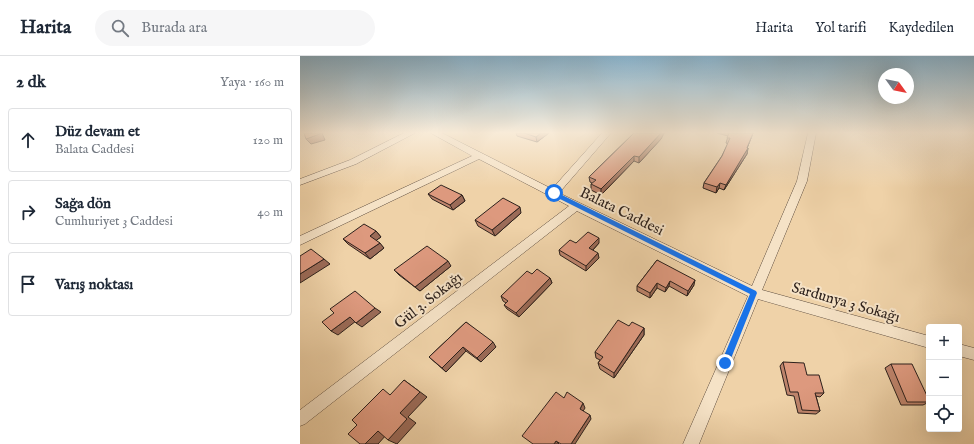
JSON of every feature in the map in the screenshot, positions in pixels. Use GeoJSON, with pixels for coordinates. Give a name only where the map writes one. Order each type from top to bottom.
{"type":"FeatureCollection","features":[{"type":"Feature","properties":{"kind":"street"},"geometry":{"type":"LineString","coordinates":[[300,182],[353,162],[375,151]]}},
{"type":"Feature","properties":{"kind":"street","name":"Balata Caddesi"},"geometry":{"type":"LineString","coordinates":[[469,151],[554,193],[576,206],[754,293]]}},
{"type":"Feature","properties":{"kind":"street"},"geometry":{"type":"LineString","coordinates":[[554,193],[591,151]]}},
{"type":"Feature","properties":{"kind":"street"},"geometry":{"type":"LineString","coordinates":[[691,444],[802,181],[808,151]]}},
{"type":"Feature","properties":{"kind":"street"},"geometry":{"type":"LineString","coordinates":[[300,241],[478,156]]}},
{"type":"Feature","properties":{"kind":"street","name":"Gül 3. Sokağı"},"geometry":{"type":"LineString","coordinates":[[300,419],[576,206]]}},
{"type":"Feature","properties":{"kind":"street","name":"Sardunya 3 Sokağı"},"geometry":{"type":"LineString","coordinates":[[754,293],[926,341]]}},
{"type":"Feature","properties":{"kind":"street"},"geometry":{"type":"LineString","coordinates":[[962,351],[974,354]]}},
{"type":"Feature","properties":{"kind":"building"},"geometry":{"type":"Polygon","coordinates":[[[615,151],[644,151],[639,157],[634,156],[601,189],[591,184],[596,180],[589,177],[615,151]]]}},
{"type":"Feature","properties":{"kind":"building"},"geometry":{"type":"Polygon","coordinates":[[[724,151],[746,151],[726,185],[720,183],[717,187],[704,183],[724,151]]]}},
{"type":"Feature","properties":{"kind":"building"},"geometry":{"type":"Polygon","coordinates":[[[441,185],[462,195],[450,205],[428,194],[441,185]]]}},
{"type":"Feature","properties":{"kind":"building"},"geometry":{"type":"Polygon","coordinates":[[[503,198],[520,207],[492,230],[475,220],[503,198]]]}},
{"type":"Feature","properties":{"kind":"building"},"geometry":{"type":"Polygon","coordinates":[[[364,224],[376,231],[370,236],[380,243],[365,253],[343,239],[364,224]]]}},
{"type":"Feature","properties":{"kind":"building"},"geometry":{"type":"Polygon","coordinates":[[[588,232],[599,238],[589,248],[598,253],[586,266],[559,250],[570,240],[576,243],[588,232]]]}},
{"type":"Feature","properties":{"kind":"building"},"geometry":{"type":"Polygon","coordinates":[[[427,246],[448,261],[415,287],[394,270],[427,246]]]}},
{"type":"Feature","properties":{"kind":"building"},"geometry":{"type":"Polygon","coordinates":[[[311,249],[324,259],[300,274],[300,256],[311,249]]]}},
{"type":"Feature","properties":{"kind":"building"},"geometry":{"type":"Polygon","coordinates":[[[657,260],[695,280],[688,291],[670,281],[666,288],[657,283],[650,293],[637,286],[657,260]]]}},
{"type":"Feature","properties":{"kind":"building"},"geometry":{"type":"Polygon","coordinates":[[[537,269],[550,278],[516,313],[504,305],[508,301],[501,296],[527,271],[532,274],[537,269]]]}},
{"type":"Feature","properties":{"kind":"building"},"geometry":{"type":"Polygon","coordinates":[[[355,291],[375,308],[356,323],[350,317],[331,331],[322,322],[334,313],[330,309],[355,291]]]}},
{"type":"Feature","properties":{"kind":"building"},"geometry":{"type":"Polygon","coordinates":[[[618,320],[629,326],[632,322],[644,328],[614,373],[598,363],[603,357],[595,352],[618,320]]]}},
{"type":"Feature","properties":{"kind":"building"},"geometry":{"type":"Polygon","coordinates":[[[466,322],[493,342],[477,358],[463,347],[442,368],[429,357],[466,322]]]}},
{"type":"Feature","properties":{"kind":"building"},"geometry":{"type":"Polygon","coordinates":[[[783,362],[804,363],[807,375],[819,375],[824,393],[815,393],[820,411],[802,410],[798,392],[790,392],[783,362]]]}},
{"type":"Feature","properties":{"kind":"building"},"geometry":{"type":"Polygon","coordinates":[[[891,364],[912,364],[926,394],[926,402],[907,402],[891,364]]]}},
{"type":"Feature","properties":{"kind":"building"},"geometry":{"type":"Polygon","coordinates":[[[404,380],[420,392],[400,413],[407,419],[388,440],[378,431],[365,444],[360,444],[348,434],[357,425],[352,420],[383,389],[390,395],[404,380]]]}},
{"type":"Feature","properties":{"kind":"building"},"geometry":{"type":"Polygon","coordinates":[[[556,392],[564,398],[567,392],[583,403],[580,409],[590,415],[571,444],[561,444],[556,441],[554,444],[533,444],[522,436],[556,392]]]}},
{"type":"Feature","properties":{"kind":"route"},"geometry":{"type":"LineString","coordinates":[[554,193],[576,206],[754,293],[725,363]]}}]}
